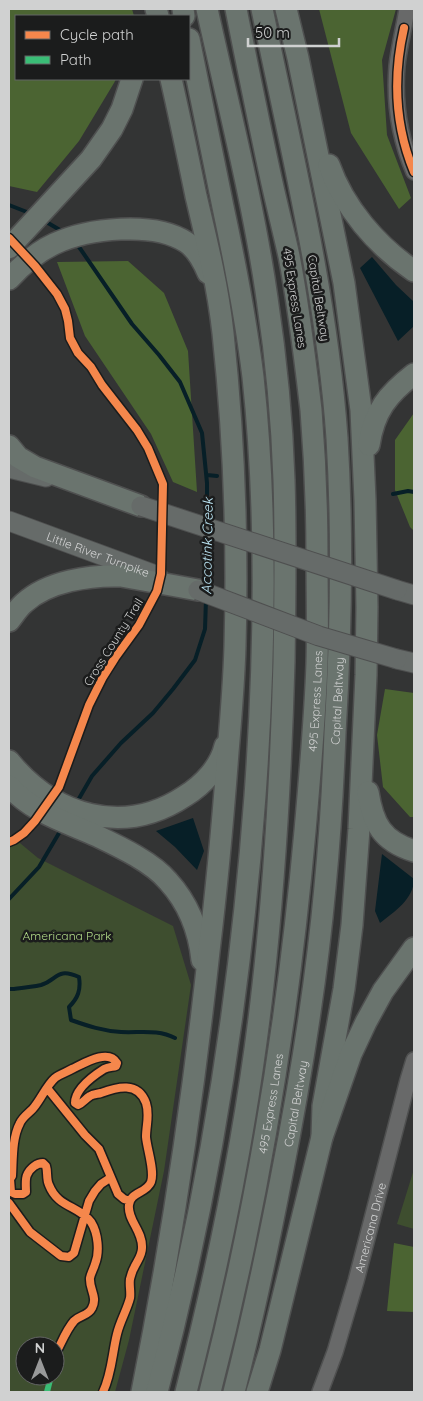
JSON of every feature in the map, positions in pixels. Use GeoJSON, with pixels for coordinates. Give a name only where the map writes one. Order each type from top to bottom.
{"type":"FeatureCollection","features":[{"type":"Feature","properties":{"kind":"highway","name":"495 Express Lanes"},"geometry":{"type":"LineString","coordinates":[[186,1392],[203,1327],[234,1176],[263,987],[278,805],[285,591],[284,475],[280,411],[268,299],[257,237],[207,9]]}},
{"type":"Feature","properties":{"kind":"highway","name":"495 Express Lanes"},"geometry":{"type":"LineString","coordinates":[[210,1392],[248,1223],[278,1050],[300,886],[310,783],[317,660],[316,510],[311,411],[305,361],[289,256],[236,9]]}},
{"type":"Feature","properties":{"kind":"highway","name":"Capital Beltway"},"geometry":{"type":"LineString","coordinates":[[234,1392],[271,1232],[304,1053],[314,987],[330,826],[340,617],[340,523],[337,438],[330,370],[306,223],[262,9]]}},
{"type":"Feature","properties":{"kind":"highway"},"geometry":{"type":"LineString","coordinates":[[286,9],[298,58],[347,303],[360,410],[365,500],[367,607],[359,829],[352,925],[344,989],[323,1106],[322,1137]]}},
{"type":"Feature","properties":{"kind":"highway"},"geometry":{"type":"LineString","coordinates":[[156,1392],[173,1326],[201,1199],[225,1068],[242,941],[251,852],[262,670],[262,496],[253,376],[234,258],[190,44]]}},
{"type":"Feature","properties":{"kind":"highway"},"geometry":{"type":"LineString","coordinates":[[9,248],[90,159],[112,129],[122,109],[132,80]]}},
{"type":"Feature","properties":{"kind":"highway"},"geometry":{"type":"LineString","coordinates":[[142,1392],[175,1212],[197,1060],[223,826],[235,647],[234,489],[223,334],[211,258],[171,80]]}},
{"type":"Feature","properties":{"kind":"highway"},"geometry":{"type":"LineString","coordinates":[[303,87],[331,171],[343,197],[364,226],[386,249],[414,271]]}},
{"type":"Feature","properties":{"kind":"highway"},"geometry":{"type":"LineString","coordinates":[[9,279],[36,254],[57,243],[89,233],[124,229],[149,230],[168,234],[186,242],[198,253],[211,284],[223,334]]}},
{"type":"Feature","properties":{"kind":"highway"},"geometry":{"type":"LineString","coordinates":[[365,500],[370,442],[376,417],[384,402],[397,387],[414,374]]}},
{"type":"Feature","properties":{"kind":"highway"},"geometry":{"type":"LineString","coordinates":[[9,446],[18,457],[35,467],[141,506]]}},
{"type":"Feature","properties":{"kind":"highway"},"geometry":{"type":"LineString","coordinates":[[9,621],[24,603],[34,595],[48,588],[82,578],[142,575],[198,590]]}},
{"type":"Feature","properties":{"kind":"highway"},"geometry":{"type":"LineString","coordinates":[[18,788],[84,813],[99,816],[122,818],[159,810],[196,789],[216,766],[224,749],[232,706]]}},
{"type":"Feature","properties":{"kind":"highway"},"geometry":{"type":"LineString","coordinates":[[363,744],[366,780],[375,822],[387,837],[403,848],[414,851]]}},
{"type":"Feature","properties":{"kind":"highway"},"geometry":{"type":"LineString","coordinates":[[9,761],[18,788],[28,804],[49,816],[98,837],[154,868],[168,880],[180,897],[190,915],[198,936],[204,974],[197,1060]]}},
{"type":"Feature","properties":{"kind":"highway"},"geometry":{"type":"LineString","coordinates":[[258,1392],[322,1137],[351,1054],[383,991],[414,948]]}},
{"type":"Feature","properties":{"kind":"main road"},"geometry":{"type":"LineString","coordinates":[[9,468],[141,506],[406,592]]}},
{"type":"Feature","properties":{"kind":"main road","name":"Little River Turnpike"},"geometry":{"type":"LineString","coordinates":[[9,521],[142,575]]}},
{"type":"Feature","properties":{"kind":"main road"},"geometry":{"type":"LineString","coordinates":[[198,590],[319,636],[406,661]]}},
{"type":"Feature","properties":{"kind":"street"},"geometry":{"type":"LineString","coordinates":[[407,9],[397,67],[397,95],[405,147],[414,172]]}},
{"type":"Feature","properties":{"kind":"street"},"geometry":{"type":"LineString","coordinates":[[404,28],[413,9]]}},
{"type":"Feature","properties":{"kind":"street","name":"Americana Drive"},"geometry":{"type":"LineString","coordinates":[[320,1392],[335,1352],[353,1290],[414,1060]]}},
{"type":"Feature","properties":{"kind":"green space"},"geometry":{"type":"Polygon","coordinates":[[[9,9],[132,9],[134,15],[15,15],[15,80],[115,80],[79,141],[37,192],[9,186],[9,9]]]}},
{"type":"Feature","properties":{"kind":"green space"},"geometry":{"type":"Polygon","coordinates":[[[319,9],[396,9],[382,60],[387,135],[411,198],[399,209],[351,133],[319,9]]]}},
{"type":"Feature","properties":{"kind":"green space"},"geometry":{"type":"Polygon","coordinates":[[[128,261],[164,293],[188,351],[197,492],[173,482],[151,434],[85,336],[57,262],[128,261]]]}},
{"type":"Feature","properties":{"kind":"green space"},"geometry":{"type":"Polygon","coordinates":[[[414,413],[414,531],[410,527],[395,490],[395,440],[414,413]]]}},
{"type":"Feature","properties":{"kind":"green space"},"geometry":{"type":"Polygon","coordinates":[[[385,689],[414,693],[414,817],[410,817],[383,787],[377,735],[385,689]]]}},
{"type":"Feature","properties":{"kind":"green space","name":"Americana Park"},"geometry":{"type":"Polygon","coordinates":[[[9,834],[38,858],[173,926],[191,985],[164,1171],[129,1340],[115,1392],[9,1392],[9,834]]]}},
{"type":"Feature","properties":{"kind":"green space"},"geometry":{"type":"Polygon","coordinates":[[[414,1169],[414,1229],[397,1224],[414,1169]]]}},
{"type":"Feature","properties":{"kind":"green space"},"geometry":{"type":"Polygon","coordinates":[[[394,1243],[414,1247],[414,1312],[387,1311],[394,1243]]]}},
{"type":"Feature","properties":{"kind":"water"},"geometry":{"type":"Polygon","coordinates":[[[372,257],[396,285],[414,302],[414,326],[398,341],[360,268],[372,257]]]}},
{"type":"Feature","properties":{"kind":"water"},"geometry":{"type":"Polygon","coordinates":[[[193,818],[204,851],[197,870],[175,847],[156,831],[193,818]]]}},
{"type":"Feature","properties":{"kind":"water"},"geometry":{"type":"Polygon","coordinates":[[[382,854],[414,879],[411,893],[407,899],[397,910],[380,923],[375,911],[382,854]]]}},
{"type":"Feature","properties":{"kind":"waterway","name":"Accotink Creek"},"geometry":{"type":"LineString","coordinates":[[9,205],[32,214]]}},
{"type":"Feature","properties":{"kind":"waterway","name":"Accotink Creek"},"geometry":{"type":"LineString","coordinates":[[43,220],[65,233]]}},
{"type":"Feature","properties":{"kind":"waterway","name":"Accotink Creek"},"geometry":{"type":"LineString","coordinates":[[77,244],[132,324],[180,382],[202,433],[207,483],[207,522]]}},
{"type":"Feature","properties":{"kind":"waterway"},"geometry":{"type":"LineString","coordinates":[[207,475],[217,476]]}},
{"type":"Feature","properties":{"kind":"waterway"},"geometry":{"type":"LineString","coordinates":[[393,494],[408,491],[414,492]]}},
{"type":"Feature","properties":{"kind":"waterway","name":"Accotink Creek"},"geometry":{"type":"LineString","coordinates":[[206,587],[207,534]]}},
{"type":"Feature","properties":{"kind":"waterway","name":"Accotink Creek"},"geometry":{"type":"LineString","coordinates":[[77,802],[92,776],[121,743],[153,713],[195,660],[205,629],[206,599]]}},
{"type":"Feature","properties":{"kind":"waterway","name":"Accotink Creek"},"geometry":{"type":"LineString","coordinates":[[9,899],[39,867],[62,828]]}},
{"type":"Feature","properties":{"kind":"waterway"},"geometry":{"type":"LineString","coordinates":[[9,989],[41,985],[58,975],[71,974],[79,977],[80,986],[77,997],[69,1007],[71,1020],[108,1031],[155,1032],[175,1038]]}},
{"type":"Feature","properties":{"kind":"marked path"},"geometry":{"type":"LineString","coordinates":[[47,1392],[48,1386]]}},
{"type":"Feature","properties":{"kind":"cycle path"},"geometry":{"type":"LineString","coordinates":[[404,28],[398,64],[398,101],[403,137],[414,172]]}},
{"type":"Feature","properties":{"kind":"cycle path","name":"Cross County Trail"},"geometry":{"type":"LineString","coordinates":[[9,238],[35,266],[57,294],[65,309],[70,338],[78,353],[91,367],[102,385],[137,430],[148,448],[163,484],[161,574],[157,591],[139,625],[103,677],[89,705],[59,787],[35,821],[24,833],[9,842]]}},
{"type":"Feature","properties":{"kind":"cycle path"},"geometry":{"type":"LineString","coordinates":[[64,1336],[76,1319],[88,1313],[94,1304],[90,1278],[97,1259],[97,1237],[91,1222],[86,1216],[63,1202],[53,1192],[48,1183],[46,1166],[43,1163],[34,1166],[28,1172],[26,1192],[23,1194],[11,1192],[10,1179],[12,1176],[14,1142],[21,1121],[55,1078],[95,1058],[108,1057],[117,1063],[116,1066],[108,1067],[90,1079],[81,1088],[75,1103],[78,1105],[91,1095],[114,1089],[126,1088],[138,1091],[147,1107],[146,1137],[152,1177],[149,1186],[132,1197],[129,1205],[130,1216],[142,1242],[142,1251],[130,1279],[130,1298],[118,1329],[110,1371],[103,1392]]}},
{"type":"Feature","properties":{"kind":"cycle path"},"geometry":{"type":"LineString","coordinates":[[47,1088],[85,1135],[99,1149],[118,1194],[130,1201]]}},
{"type":"Feature","properties":{"kind":"cycle path"},"geometry":{"type":"LineString","coordinates":[[9,1203],[30,1232],[61,1256],[69,1257],[74,1253],[89,1201],[101,1184],[110,1178]]}}]}
